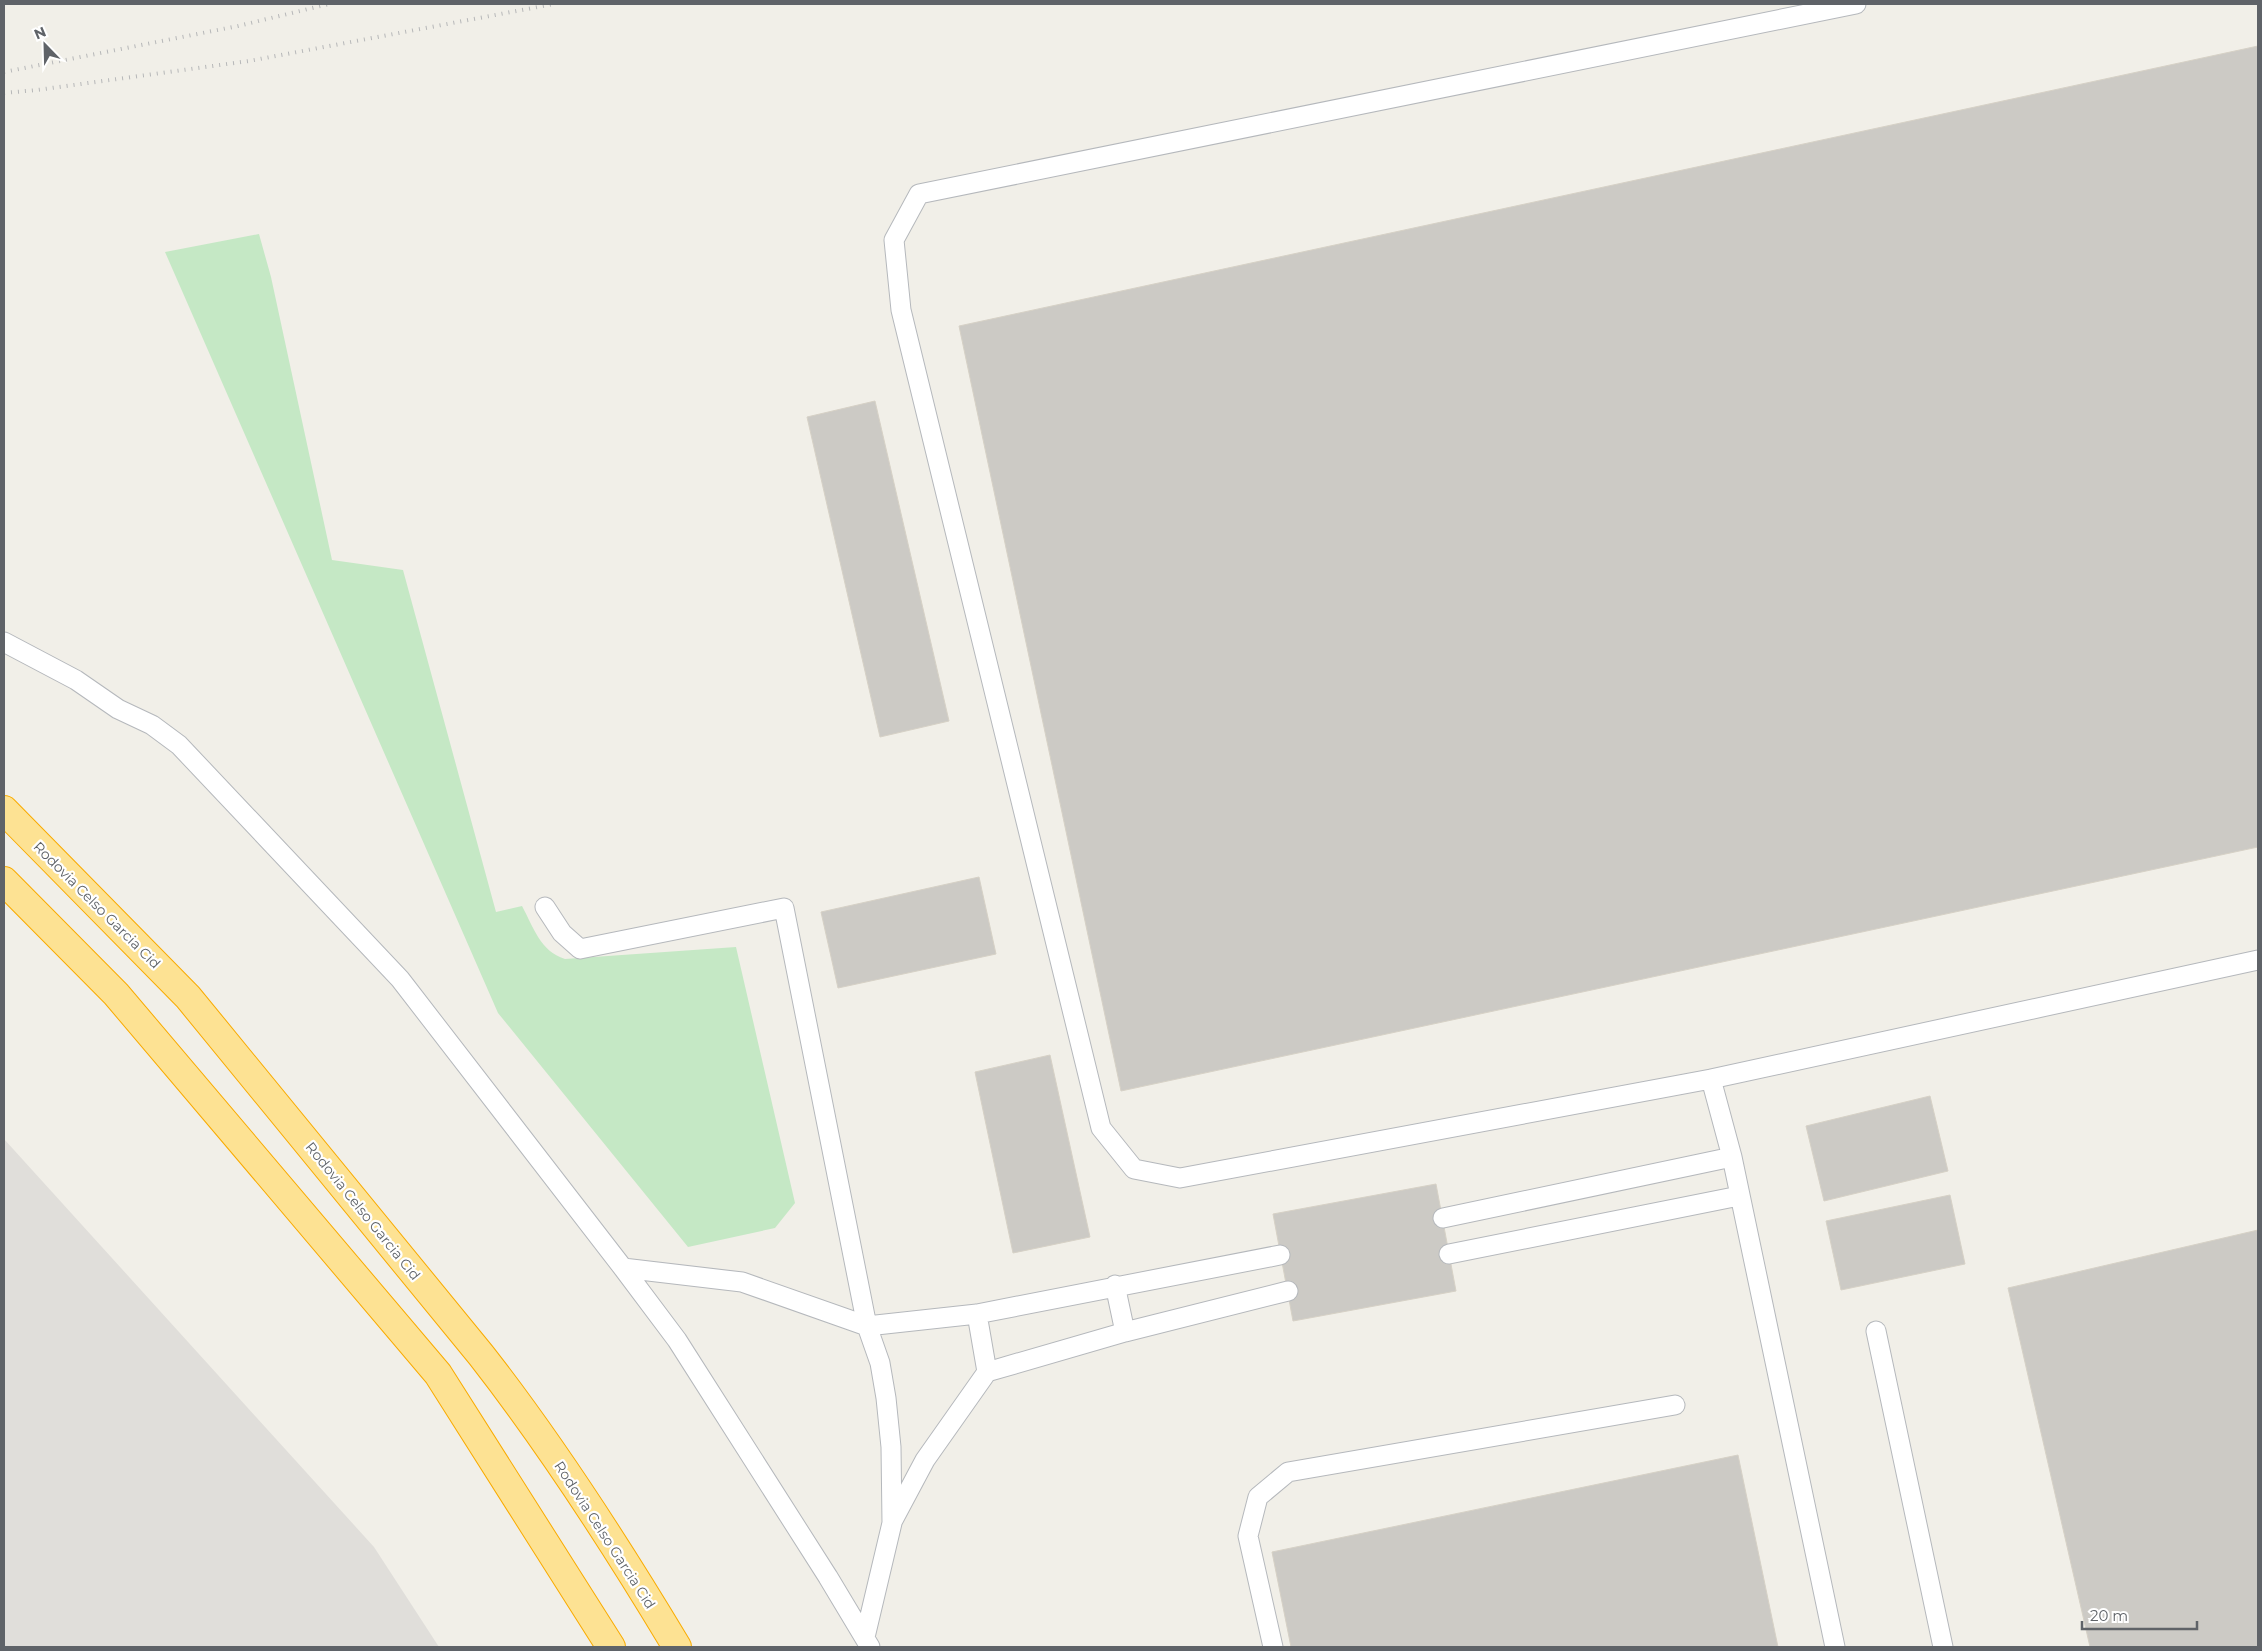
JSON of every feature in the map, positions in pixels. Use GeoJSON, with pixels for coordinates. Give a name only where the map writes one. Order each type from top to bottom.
{"type":"FeatureCollection","features":[{"type":"Feature","properties":{"kind":"highway","name":"Rodovia Celso Garcia Cid"},"geometry":{"type":"LineString","coordinates":[[4,810],[188,997],[481,1356],[510,1393],[631,1570],[677,1647]]}},
{"type":"Feature","properties":{"kind":"highway"},"geometry":{"type":"LineString","coordinates":[[4,880],[116,994],[438,1374],[611,1647]]}},
{"type":"Feature","properties":{"kind":"lane"},"geometry":{"type":"LineString","coordinates":[[1856,4],[919,194],[894,240],[901,310],[1101,1128],[1134,1169],[1180,1178],[1711,1079],[2258,960]]}},
{"type":"Feature","properties":{"kind":"lane"},"geometry":{"type":"LineString","coordinates":[[4,642],[76,680],[118,709],[152,724],[180,745],[400,978],[677,1340],[868,1642]]}},
{"type":"Feature","properties":{"kind":"lane"},"geometry":{"type":"LineString","coordinates":[[545,907],[562,933],[580,950],[784,908],[867,1326],[880,1362],[886,1398],[891,1447],[892,1523],[868,1642]]}},
{"type":"Feature","properties":{"kind":"lane"},"geometry":{"type":"LineString","coordinates":[[1711,1079],[1732,1157],[1834,1647]]}},
{"type":"Feature","properties":{"kind":"lane"},"geometry":{"type":"LineString","coordinates":[[1443,1218],[1732,1157]]}},
{"type":"Feature","properties":{"kind":"lane"},"geometry":{"type":"LineString","coordinates":[[1449,1254],[1739,1196]]}},
{"type":"Feature","properties":{"kind":"lane"},"geometry":{"type":"LineString","coordinates":[[623,1268],[742,1282],[867,1326],[977,1314],[1115,1285],[1280,1255]]}},
{"type":"Feature","properties":{"kind":"lane"},"geometry":{"type":"LineString","coordinates":[[1115,1285],[1124,1332]]}},
{"type":"Feature","properties":{"kind":"lane"},"geometry":{"type":"LineString","coordinates":[[892,1523],[926,1460],[987,1372],[1124,1332],[1288,1291]]}},
{"type":"Feature","properties":{"kind":"lane"},"geometry":{"type":"LineString","coordinates":[[977,1314],[987,1372]]}},
{"type":"Feature","properties":{"kind":"lane"},"geometry":{"type":"LineString","coordinates":[[1876,1331],[1943,1647]]}},
{"type":"Feature","properties":{"kind":"lane"},"geometry":{"type":"LineString","coordinates":[[1273,1647],[1248,1536],[1258,1497],[1288,1472],[1675,1405]]}},
{"type":"Feature","properties":{"kind":"shaded area"},"geometry":{"type":"Polygon","coordinates":[[[4,1139],[374,1547],[439,1647],[4,1647],[4,1139]]]}},
{"type":"Feature","properties":{"kind":"green space"},"geometry":{"type":"Polygon","coordinates":[[[259,234],[271,277],[332,560],[403,570],[496,912],[522,906],[544,945],[556,955],[565,959],[736,947],[795,1203],[775,1228],[688,1247],[498,1013],[165,252],[259,234]]]}},
{"type":"Feature","properties":{"kind":"building"},"geometry":{"type":"Polygon","coordinates":[[[2258,46],[2258,847],[1121,1091],[959,326],[2258,46]]]}},
{"type":"Feature","properties":{"kind":"building"},"geometry":{"type":"Polygon","coordinates":[[[875,401],[949,721],[880,737],[807,417],[875,401]]]}},
{"type":"Feature","properties":{"kind":"building"},"geometry":{"type":"Polygon","coordinates":[[[979,877],[996,954],[838,988],[821,912],[979,877]]]}},
{"type":"Feature","properties":{"kind":"building"},"geometry":{"type":"Polygon","coordinates":[[[1050,1055],[1090,1237],[1013,1253],[975,1072],[1050,1055]]]}},
{"type":"Feature","properties":{"kind":"building"},"geometry":{"type":"Polygon","coordinates":[[[1930,1096],[1948,1171],[1824,1201],[1806,1126],[1930,1096]]]}},
{"type":"Feature","properties":{"kind":"building"},"geometry":{"type":"Polygon","coordinates":[[[1436,1184],[1456,1291],[1293,1321],[1273,1214],[1436,1184]]]}},
{"type":"Feature","properties":{"kind":"building"},"geometry":{"type":"Polygon","coordinates":[[[1950,1195],[1965,1264],[1841,1290],[1826,1221],[1950,1195]]]}},
{"type":"Feature","properties":{"kind":"building"},"geometry":{"type":"Polygon","coordinates":[[[2258,1230],[2258,1647],[2090,1647],[2008,1288],[2258,1230]]]}},
{"type":"Feature","properties":{"kind":"building"},"geometry":{"type":"Polygon","coordinates":[[[1738,1455],[1778,1647],[1291,1647],[1272,1552],[1738,1455]]]}},
{"type":"Feature","properties":{"kind":"railway"},"geometry":{"type":"LineString","coordinates":[[4,72],[238,26],[329,4]]}},
{"type":"Feature","properties":{"kind":"railway"},"geometry":{"type":"LineString","coordinates":[[4,93],[249,61],[554,4]]}}]}
